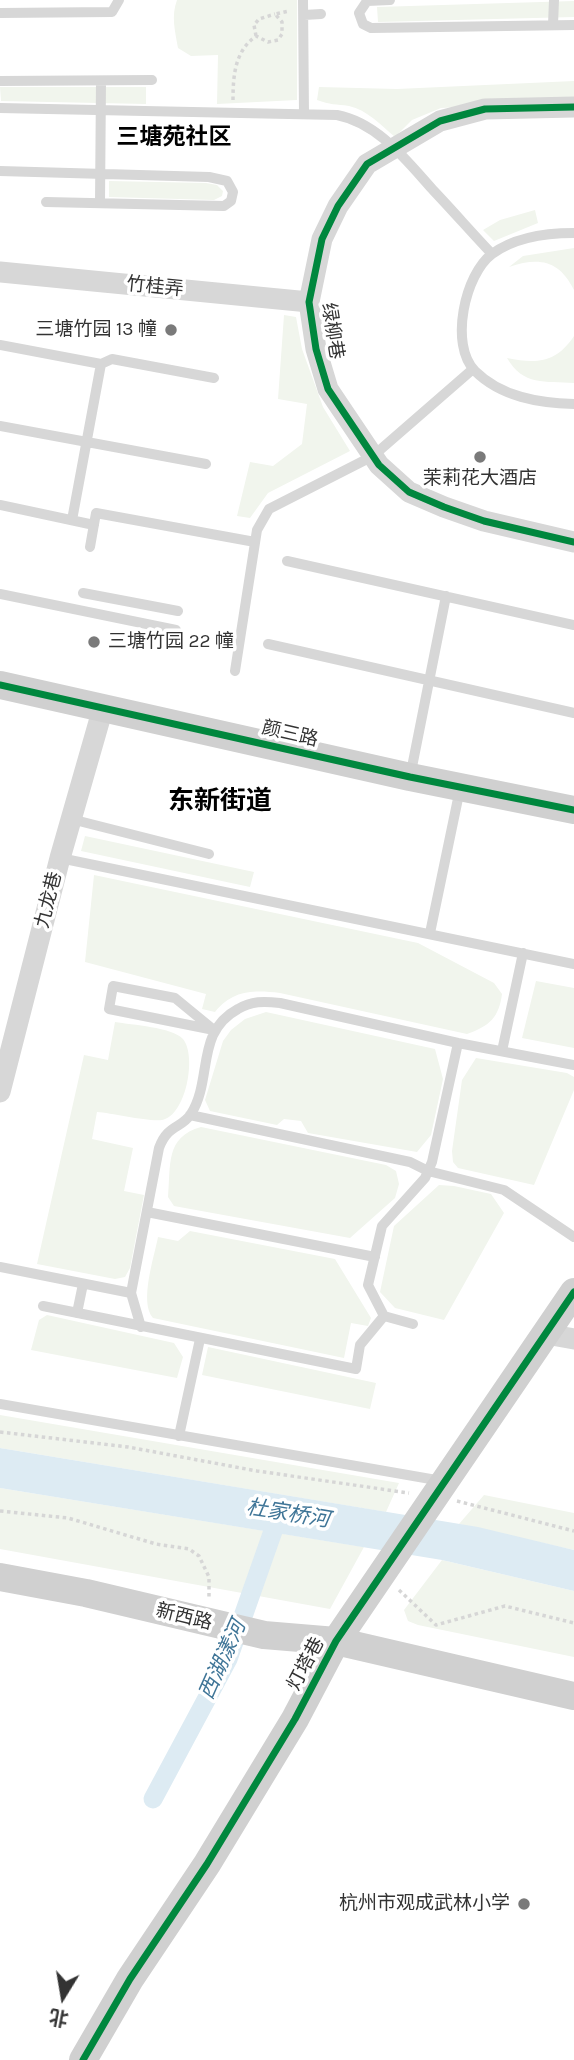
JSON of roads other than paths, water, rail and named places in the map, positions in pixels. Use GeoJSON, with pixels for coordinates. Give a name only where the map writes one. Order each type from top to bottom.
{"type":"FeatureCollection","features":[{"type":"Feature","properties":{"kind":"street","name":"绿柳巷"},"geometry":{"type":"LineString","coordinates":[[574,107],[485,109],[440,121],[367,164],[338,206],[322,239],[309,302],[316,349],[328,389],[379,466],[409,492],[444,508],[484,521],[574,541]]}},
{"type":"Feature","properties":{"kind":"street","name":"竹桂弄"},"geometry":{"type":"LineString","coordinates":[[0,272],[309,302]]}},
{"type":"Feature","properties":{"kind":"street","name":"颜三路"},"geometry":{"type":"LineString","coordinates":[[0,685],[410,777],[574,810]]}},
{"type":"Feature","properties":{"kind":"street","name":"九龙巷"},"geometry":{"type":"LineString","coordinates":[[0,1092],[60,858],[103,708]]}},
{"type":"Feature","properties":{"kind":"street","name":"灯塔巷"},"geometry":{"type":"LineString","coordinates":[[83,2060],[130,1979],[207,1864],[295,1719],[335,1641],[574,1292]]}},
{"type":"Feature","properties":{"kind":"street"},"geometry":{"type":"LineString","coordinates":[[546,1334],[574,1339]]}},
{"type":"Feature","properties":{"kind":"street","name":"新西路"},"geometry":{"type":"LineString","coordinates":[[0,1577],[86,1593],[264,1635],[335,1641],[574,1696]]}},
{"type":"Feature","properties":{"kind":"lane"},"geometry":{"type":"LineString","coordinates":[[0,13],[112,12],[119,0]]}},
{"type":"Feature","properties":{"kind":"lane"},"geometry":{"type":"LineString","coordinates":[[303,0],[304,114]]}},
{"type":"Feature","properties":{"kind":"lane"},"geometry":{"type":"LineString","coordinates":[[359,13],[367,1],[390,0]]}},
{"type":"Feature","properties":{"kind":"lane"},"geometry":{"type":"LineString","coordinates":[[553,25],[554,0]]}},
{"type":"Feature","properties":{"kind":"lane"},"geometry":{"type":"LineString","coordinates":[[346,13],[359,13]]}},
{"type":"Feature","properties":{"kind":"lane"},"geometry":{"type":"LineString","coordinates":[[359,13],[363,24],[371,29],[574,25]]}},
{"type":"Feature","properties":{"kind":"lane"},"geometry":{"type":"LineString","coordinates":[[304,15],[321,14]]}},
{"type":"Feature","properties":{"kind":"lane"},"geometry":{"type":"LineString","coordinates":[[0,81],[152,80]]}},
{"type":"Feature","properties":{"kind":"lane"},"geometry":{"type":"LineString","coordinates":[[100,203],[101,81]]}},
{"type":"Feature","properties":{"kind":"lane"},"geometry":{"type":"LineString","coordinates":[[0,108],[304,114],[351,118],[394,148],[492,254]]}},
{"type":"Feature","properties":{"kind":"lane"},"geometry":{"type":"LineString","coordinates":[[0,171],[209,177],[227,181],[233,192],[231,201],[224,206],[46,202]]}},
{"type":"Feature","properties":{"kind":"lane"},"geometry":{"type":"LineString","coordinates":[[574,233],[548,233],[492,254],[474,275],[465,301],[462,329],[466,354],[473,369],[497,389],[531,400],[574,404]]}},
{"type":"Feature","properties":{"kind":"lane"},"geometry":{"type":"LineString","coordinates":[[0,345],[101,364],[112,359],[214,378]]}},
{"type":"Feature","properties":{"kind":"lane"},"geometry":{"type":"LineString","coordinates":[[72,520],[101,364]]}},
{"type":"Feature","properties":{"kind":"lane"},"geometry":{"type":"LineString","coordinates":[[235,671],[257,530],[269,509],[373,456],[473,369]]}},
{"type":"Feature","properties":{"kind":"lane"},"geometry":{"type":"LineString","coordinates":[[0,426],[205,464]]}},
{"type":"Feature","properties":{"kind":"lane"},"geometry":{"type":"LineString","coordinates":[[0,505],[94,525]]}},
{"type":"Feature","properties":{"kind":"lane"},"geometry":{"type":"LineString","coordinates":[[90,547],[96,513],[255,542]]}},
{"type":"Feature","properties":{"kind":"lane"},"geometry":{"type":"LineString","coordinates":[[287,561],[573,623]]}},
{"type":"Feature","properties":{"kind":"lane"},"geometry":{"type":"LineString","coordinates":[[79,610],[84,589],[178,611]]}},
{"type":"Feature","properties":{"kind":"lane"},"geometry":{"type":"LineString","coordinates":[[0,594],[176,630]]}},
{"type":"Feature","properties":{"kind":"lane"},"geometry":{"type":"LineString","coordinates":[[410,777],[446,596]]}},
{"type":"Feature","properties":{"kind":"lane"},"geometry":{"type":"LineString","coordinates":[[268,645],[574,713]]}},
{"type":"Feature","properties":{"kind":"lane"},"geometry":{"type":"LineString","coordinates":[[430,933],[461,787]]}},
{"type":"Feature","properties":{"kind":"lane"},"geometry":{"type":"LineString","coordinates":[[71,819],[209,854]]}},
{"type":"Feature","properties":{"kind":"lane"},"geometry":{"type":"LineString","coordinates":[[60,858],[574,964]]}},
{"type":"Feature","properties":{"kind":"lane"},"geometry":{"type":"LineString","coordinates":[[502,1051],[523,953]]}},
{"type":"Feature","properties":{"kind":"lane"},"geometry":{"type":"LineString","coordinates":[[113,986],[175,998],[214,1030],[109,1009],[113,986]]}},
{"type":"Feature","properties":{"kind":"lane"},"geometry":{"type":"LineString","coordinates":[[141,1327],[131,1293],[159,1148],[164,1134],[190,1115],[197,1098],[214,1030],[230,1013],[249,1002],[264,1001],[458,1044],[574,1065]]}},
{"type":"Feature","properties":{"kind":"lane"},"geometry":{"type":"LineString","coordinates":[[413,1324],[384,1316],[368,1285],[382,1226],[425,1178],[432,1161],[458,1044]]}},
{"type":"Feature","properties":{"kind":"lane"},"geometry":{"type":"LineString","coordinates":[[190,1115],[411,1162],[428,1171],[503,1190],[574,1237]]}},
{"type":"Feature","properties":{"kind":"lane"},"geometry":{"type":"LineString","coordinates":[[147,1212],[375,1257]]}},
{"type":"Feature","properties":{"kind":"lane"},"geometry":{"type":"LineString","coordinates":[[0,1267],[131,1293]]}},
{"type":"Feature","properties":{"kind":"lane"},"geometry":{"type":"LineString","coordinates":[[78,1313],[83,1284]]}},
{"type":"Feature","properties":{"kind":"lane"},"geometry":{"type":"LineString","coordinates":[[43,1306],[356,1369],[360,1345],[384,1316]]}},
{"type":"Feature","properties":{"kind":"lane"},"geometry":{"type":"LineString","coordinates":[[179,1436],[200,1339]]}},
{"type":"Feature","properties":{"kind":"lane"},"geometry":{"type":"LineString","coordinates":[[0,1404],[179,1436],[437,1494]]}},
{"type":"Feature","properties":{"kind":"water","name":"杜家桥河"},"geometry":{"type":"Polygon","coordinates":[[[0,1448],[478,1527],[574,1550],[574,1591],[442,1560],[0,1488],[0,1448]]]}},
{"type":"Feature","properties":{"kind":"waterway","name":"西湖漾河"},"geometry":{"type":"LineString","coordinates":[[153,1799],[228,1659],[279,1514]]}},
{"type":"Feature","properties":{"kind":"place","name":"三塘竹园 13 幢"},"geometry":{"type":"Point","coordinates":[171,330]}},
{"type":"Feature","properties":{"kind":"place","name":"茉莉花大酒店"},"geometry":{"type":"Point","coordinates":[480,457]}},
{"type":"Feature","properties":{"kind":"place","name":"三塘竹园 22 幢"},"geometry":{"type":"Point","coordinates":[94,642]}},
{"type":"Feature","properties":{"kind":"place","name":"杭州市观成武林小学"},"geometry":{"type":"Point","coordinates":[524,1904]}},
{"type":"Feature","properties":{"kind":"district","name":"三塘苑社区"},"geometry":{"type":"Point","coordinates":[174,137]}},
{"type":"Feature","properties":{"kind":"district","name":"东新街道"},"geometry":{"type":"Point","coordinates":[220,802]}}]}
